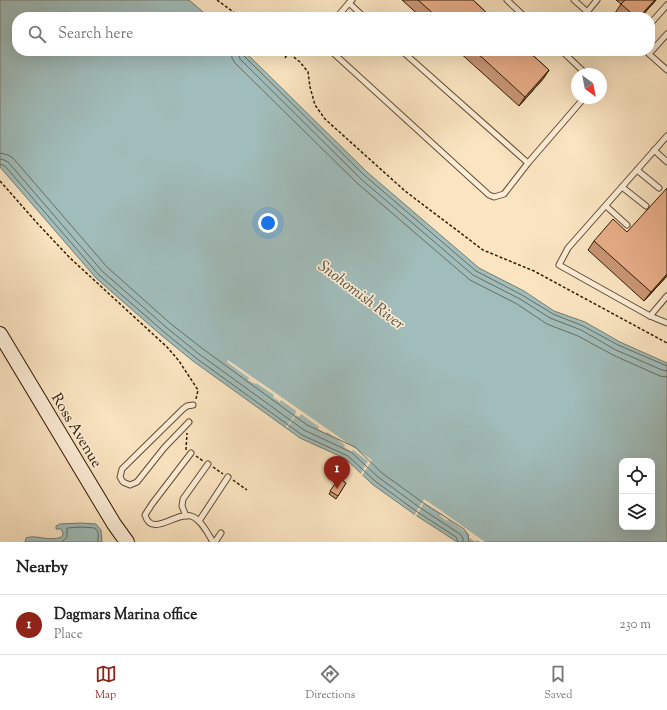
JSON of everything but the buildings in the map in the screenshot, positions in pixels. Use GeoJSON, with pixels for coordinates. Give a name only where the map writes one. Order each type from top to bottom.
{"type":"FeatureCollection","features":[{"type":"Feature","properties":{"kind":"street","name":"Ross Avenue"},"geometry":{"type":"LineString","coordinates":[[0,334],[110,517],[127,542]]}},
{"type":"Feature","properties":{"kind":"lane"},"geometry":{"type":"LineString","coordinates":[[507,0],[520,12]]}},
{"type":"Feature","properties":{"kind":"lane"},"geometry":{"type":"LineString","coordinates":[[574,0],[587,12],[597,0]]}},
{"type":"Feature","properties":{"kind":"lane"},"geometry":{"type":"LineString","coordinates":[[341,12],[350,2],[359,12]]}},
{"type":"Feature","properties":{"kind":"lane"},"geometry":{"type":"LineString","coordinates":[[655,18],[667,5]]}},
{"type":"Feature","properties":{"kind":"lane"},"geometry":{"type":"LineString","coordinates":[[655,47],[667,34]]}},
{"type":"Feature","properties":{"kind":"lane"},"geometry":{"type":"LineString","coordinates":[[336,56],[489,195],[494,197],[504,194],[528,163],[579,104]]}},
{"type":"Feature","properties":{"kind":"lane"},"geometry":{"type":"LineString","coordinates":[[408,56],[528,163]]}},
{"type":"Feature","properties":{"kind":"lane"},"geometry":{"type":"LineString","coordinates":[[567,56],[580,68]]}},
{"type":"Feature","properties":{"kind":"lane"},"geometry":{"type":"LineString","coordinates":[[651,56],[667,70]]}},
{"type":"Feature","properties":{"kind":"lane"},"geometry":{"type":"LineString","coordinates":[[667,136],[568,248],[559,265],[650,316],[667,323]]}},
{"type":"Feature","properties":{"kind":"lane"},"geometry":{"type":"LineString","coordinates":[[654,150],[667,162]]}},
{"type":"Feature","properties":{"kind":"lane"},"geometry":{"type":"LineString","coordinates":[[637,170],[659,188]]}},
{"type":"Feature","properties":{"kind":"lane"},"geometry":{"type":"LineString","coordinates":[[622,187],[646,206]]}},
{"type":"Feature","properties":{"kind":"lane"},"geometry":{"type":"LineString","coordinates":[[606,206],[627,225]]}},
{"type":"Feature","properties":{"kind":"lane"},"geometry":{"type":"LineString","coordinates":[[650,316],[667,296]]}},
{"type":"Feature","properties":{"kind":"lane"},"geometry":{"type":"LineString","coordinates":[[189,422],[164,448],[137,482],[130,485],[123,482],[120,476],[122,469],[183,409],[187,406],[193,405]]}},
{"type":"Feature","properties":{"kind":"lane"},"geometry":{"type":"LineString","coordinates":[[191,453],[145,515],[147,520],[156,525],[163,524],[180,516],[191,516],[199,521],[214,542],[221,533]]}},
{"type":"Feature","properties":{"kind":"lane"},"geometry":{"type":"LineString","coordinates":[[186,516],[182,506],[183,499],[208,464]]}},
{"type":"Feature","properties":{"kind":"lane"},"geometry":{"type":"LineString","coordinates":[[199,521],[228,477]]}},
{"type":"Feature","properties":{"kind":"path"},"geometry":{"type":"LineString","coordinates":[[217,0],[233,12]]}},
{"type":"Feature","properties":{"kind":"path"},"geometry":{"type":"LineString","coordinates":[[292,56],[300,62],[308,72],[310,87],[315,104],[325,119],[405,191],[438,217],[483,250],[534,271],[667,343]]}},
{"type":"Feature","properties":{"kind":"path"},"geometry":{"type":"LineString","coordinates":[[0,181],[70,258],[167,347],[179,361],[198,390],[196,401],[193,405]]}},
{"type":"Feature","properties":{"kind":"path"},"geometry":{"type":"LineString","coordinates":[[189,422],[186,450],[248,490]]}},
{"type":"Feature","properties":{"kind":"water","name":"Snohomish River"},"geometry":{"type":"Polygon","coordinates":[[[0,0],[189,0],[203,12],[12,12],[12,56],[249,56],[367,172],[479,268],[524,291],[554,311],[585,322],[620,342],[667,363],[667,542],[457,542],[372,484],[346,459],[300,438],[193,361],[96,278],[0,167],[0,0]]]}},
{"type":"Feature","properties":{"kind":"water"},"geometry":{"type":"Polygon","coordinates":[[[60,524],[96,524],[101,530],[102,542],[25,542],[26,538],[30,537],[51,539],[62,537],[63,533],[61,529],[56,529],[56,526],[60,524]]]}},
{"type":"Feature","properties":{"kind":"pier"},"geometry":{"type":"Polygon","coordinates":[[[228,360],[372,460],[361,477],[360,475],[368,461],[353,450],[351,452],[344,447],[345,445],[327,432],[325,434],[318,429],[319,427],[301,414],[299,417],[296,415],[287,428],[286,427],[295,415],[296,411],[281,400],[280,402],[273,397],[274,395],[256,383],[255,384],[248,380],[249,378],[227,362],[228,360]]]}},
{"type":"Feature","properties":{"kind":"pier"},"geometry":{"type":"Polygon","coordinates":[[[424,499],[485,542],[480,542],[477,540],[476,542],[468,537],[470,535],[448,519],[447,521],[440,516],[441,514],[424,503],[415,518],[414,516],[424,499]]]}},
{"type":"Feature","properties":{"kind":"place","name":"Dagmars Marina office"},"geometry":{"type":"Point","coordinates":[337,489]}}]}
